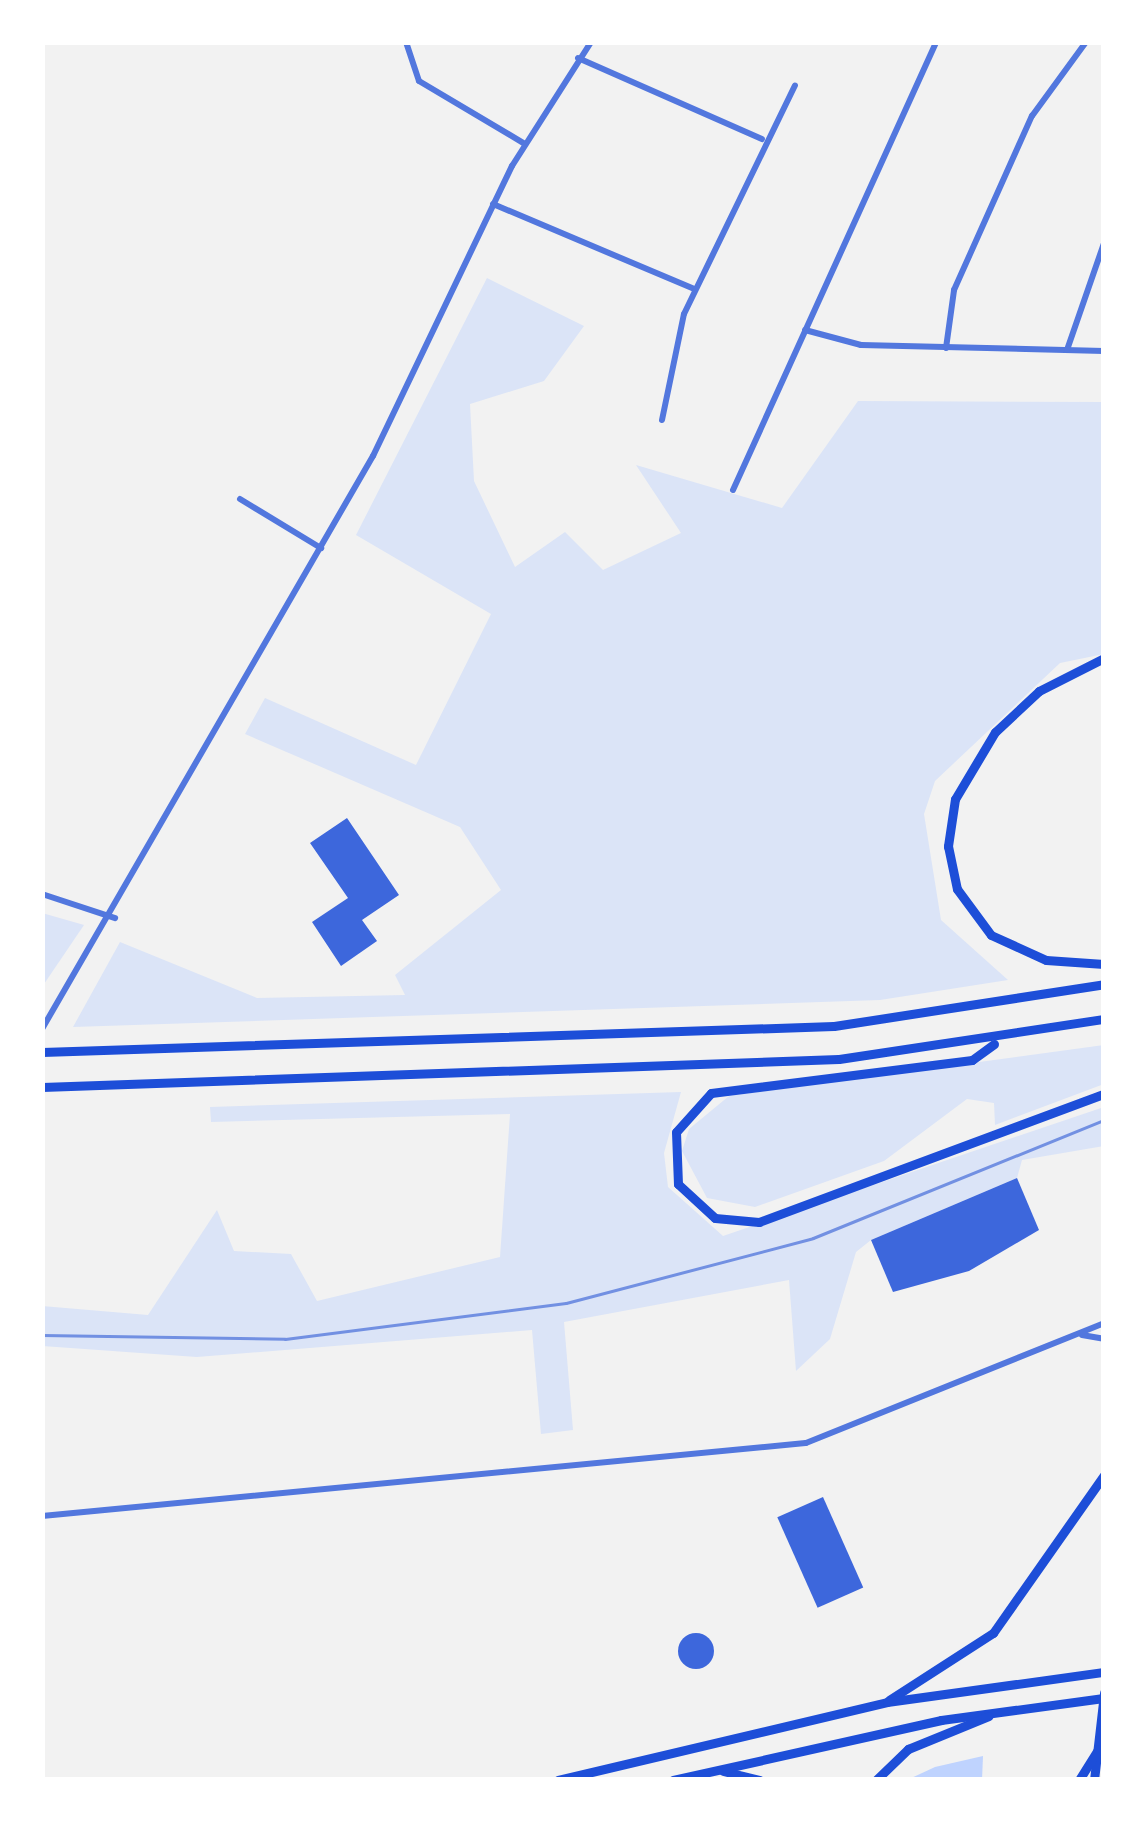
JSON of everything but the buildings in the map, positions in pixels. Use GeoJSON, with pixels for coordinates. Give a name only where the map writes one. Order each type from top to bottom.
{"type":"FeatureCollection","features":[{"type":"Feature","properties":{"kind":"main road"},"geometry":{"type":"LineString","coordinates":[[1104,658],[1039,692],[994,732],[956,799],[948,846],[957,889],[991,935],[1030,956],[1104,964]]}},
{"type":"Feature","properties":{"kind":"main road"},"geometry":{"type":"LineString","coordinates":[[42,1052],[834,1026],[1104,984]]}},
{"type":"Feature","properties":{"kind":"main road"},"geometry":{"type":"LineString","coordinates":[[42,1087],[802,1061],[999,1041],[1104,1019]]}},
{"type":"Feature","properties":{"kind":"main road"},"geometry":{"type":"LineString","coordinates":[[999,1041],[972,1060],[711,1094],[676,1132],[679,1184],[715,1218],[759,1222],[1104,1094]]}},
{"type":"Feature","properties":{"kind":"main road"},"geometry":{"type":"LineString","coordinates":[[887,1702],[980,1646],[1104,1474]]}},
{"type":"Feature","properties":{"kind":"main road"},"geometry":{"type":"LineString","coordinates":[[558,1780],[887,1702],[1104,1672]]}},
{"type":"Feature","properties":{"kind":"main road"},"geometry":{"type":"LineString","coordinates":[[673,1780],[1004,1710],[1104,1696],[1094,1780]]}},
{"type":"Feature","properties":{"kind":"main road"},"geometry":{"type":"LineString","coordinates":[[876,1780],[908,1749],[1004,1710]]}},
{"type":"Feature","properties":{"kind":"main road"},"geometry":{"type":"LineString","coordinates":[[1078,1780],[1098,1750]]}},
{"type":"Feature","properties":{"kind":"main road"},"geometry":{"type":"LineString","coordinates":[[718,1769],[760,1780]]}},
{"type":"Feature","properties":{"kind":"street"},"geometry":{"type":"LineString","coordinates":[[406,42],[419,81],[525,144]]}},
{"type":"Feature","properties":{"kind":"street"},"geometry":{"type":"LineString","coordinates":[[43,1028],[116,918],[321,548],[525,144],[592,42]]}},
{"type":"Feature","properties":{"kind":"street"},"geometry":{"type":"LineString","coordinates":[[733,490],[936,42]]}},
{"type":"Feature","properties":{"kind":"street"},"geometry":{"type":"LineString","coordinates":[[946,348],[954,290],[1031,116],[1086,42]]}},
{"type":"Feature","properties":{"kind":"street"},"geometry":{"type":"LineString","coordinates":[[578,58],[762,139]]}},
{"type":"Feature","properties":{"kind":"street"},"geometry":{"type":"LineString","coordinates":[[662,420],[694,289],[762,139],[795,86]]}},
{"type":"Feature","properties":{"kind":"street"},"geometry":{"type":"LineString","coordinates":[[494,204],[694,289]]}},
{"type":"Feature","properties":{"kind":"street"},"geometry":{"type":"LineString","coordinates":[[1067,350],[1104,243]]}},
{"type":"Feature","properties":{"kind":"street"},"geometry":{"type":"LineString","coordinates":[[806,330],[946,348],[1104,351]]}},
{"type":"Feature","properties":{"kind":"street"},"geometry":{"type":"LineString","coordinates":[[240,499],[321,548]]}},
{"type":"Feature","properties":{"kind":"street"},"geometry":{"type":"LineString","coordinates":[[42,894],[116,918]]}},
{"type":"Feature","properties":{"kind":"street"},"geometry":{"type":"LineString","coordinates":[[42,1516],[798,1445],[1104,1323]]}},
{"type":"Feature","properties":{"kind":"street"},"geometry":{"type":"LineString","coordinates":[[1078,1334],[1104,1340]]}},
{"type":"Feature","properties":{"kind":"shaded area"},"geometry":{"type":"Polygon","coordinates":[[[487,278],[584,326],[544,381],[470,404],[474,481],[515,567],[565,532],[603,570],[681,533],[636,465],[782,508],[858,401],[1104,402],[1104,654],[1060,663],[935,781],[924,814],[941,920],[1008,980],[880,1000],[73,1027],[120,942],[257,998],[405,995],[395,975],[501,890],[460,827],[245,734],[265,698],[416,765],[491,614],[356,535],[487,278]]]}},
{"type":"Feature","properties":{"kind":"shaded area"},"geometry":{"type":"Polygon","coordinates":[[[42,913],[84,925],[42,987],[42,913]]]}},
{"type":"Feature","properties":{"kind":"shaded area"},"geometry":{"type":"Polygon","coordinates":[[[1104,1045],[1104,1084],[995,1125],[994,1103],[967,1099],[884,1161],[755,1207],[707,1198],[682,1151],[689,1129],[729,1096],[1104,1045]]]}},
{"type":"Feature","properties":{"kind":"shaded area"},"geometry":{"type":"Polygon","coordinates":[[[681,1092],[664,1153],[668,1187],[723,1236],[1104,1107],[1104,1146],[1022,1160],[1017,1178],[871,1240],[856,1252],[830,1339],[796,1371],[789,1280],[564,1322],[573,1430],[541,1434],[532,1330],[197,1357],[42,1346],[42,1306],[148,1315],[217,1210],[234,1251],[291,1254],[317,1301],[500,1257],[510,1114],[211,1122],[210,1107],[681,1092]]]}},
{"type":"Feature","properties":{"kind":"water"},"geometry":{"type":"Polygon","coordinates":[[[983,1756],[982,1780],[907,1780],[935,1767],[983,1756]]]}},
{"type":"Feature","properties":{"kind":"railway"},"geometry":{"type":"LineString","coordinates":[[42,1335],[285,1339],[566,1303],[813,1238],[1104,1120]]}}]}
